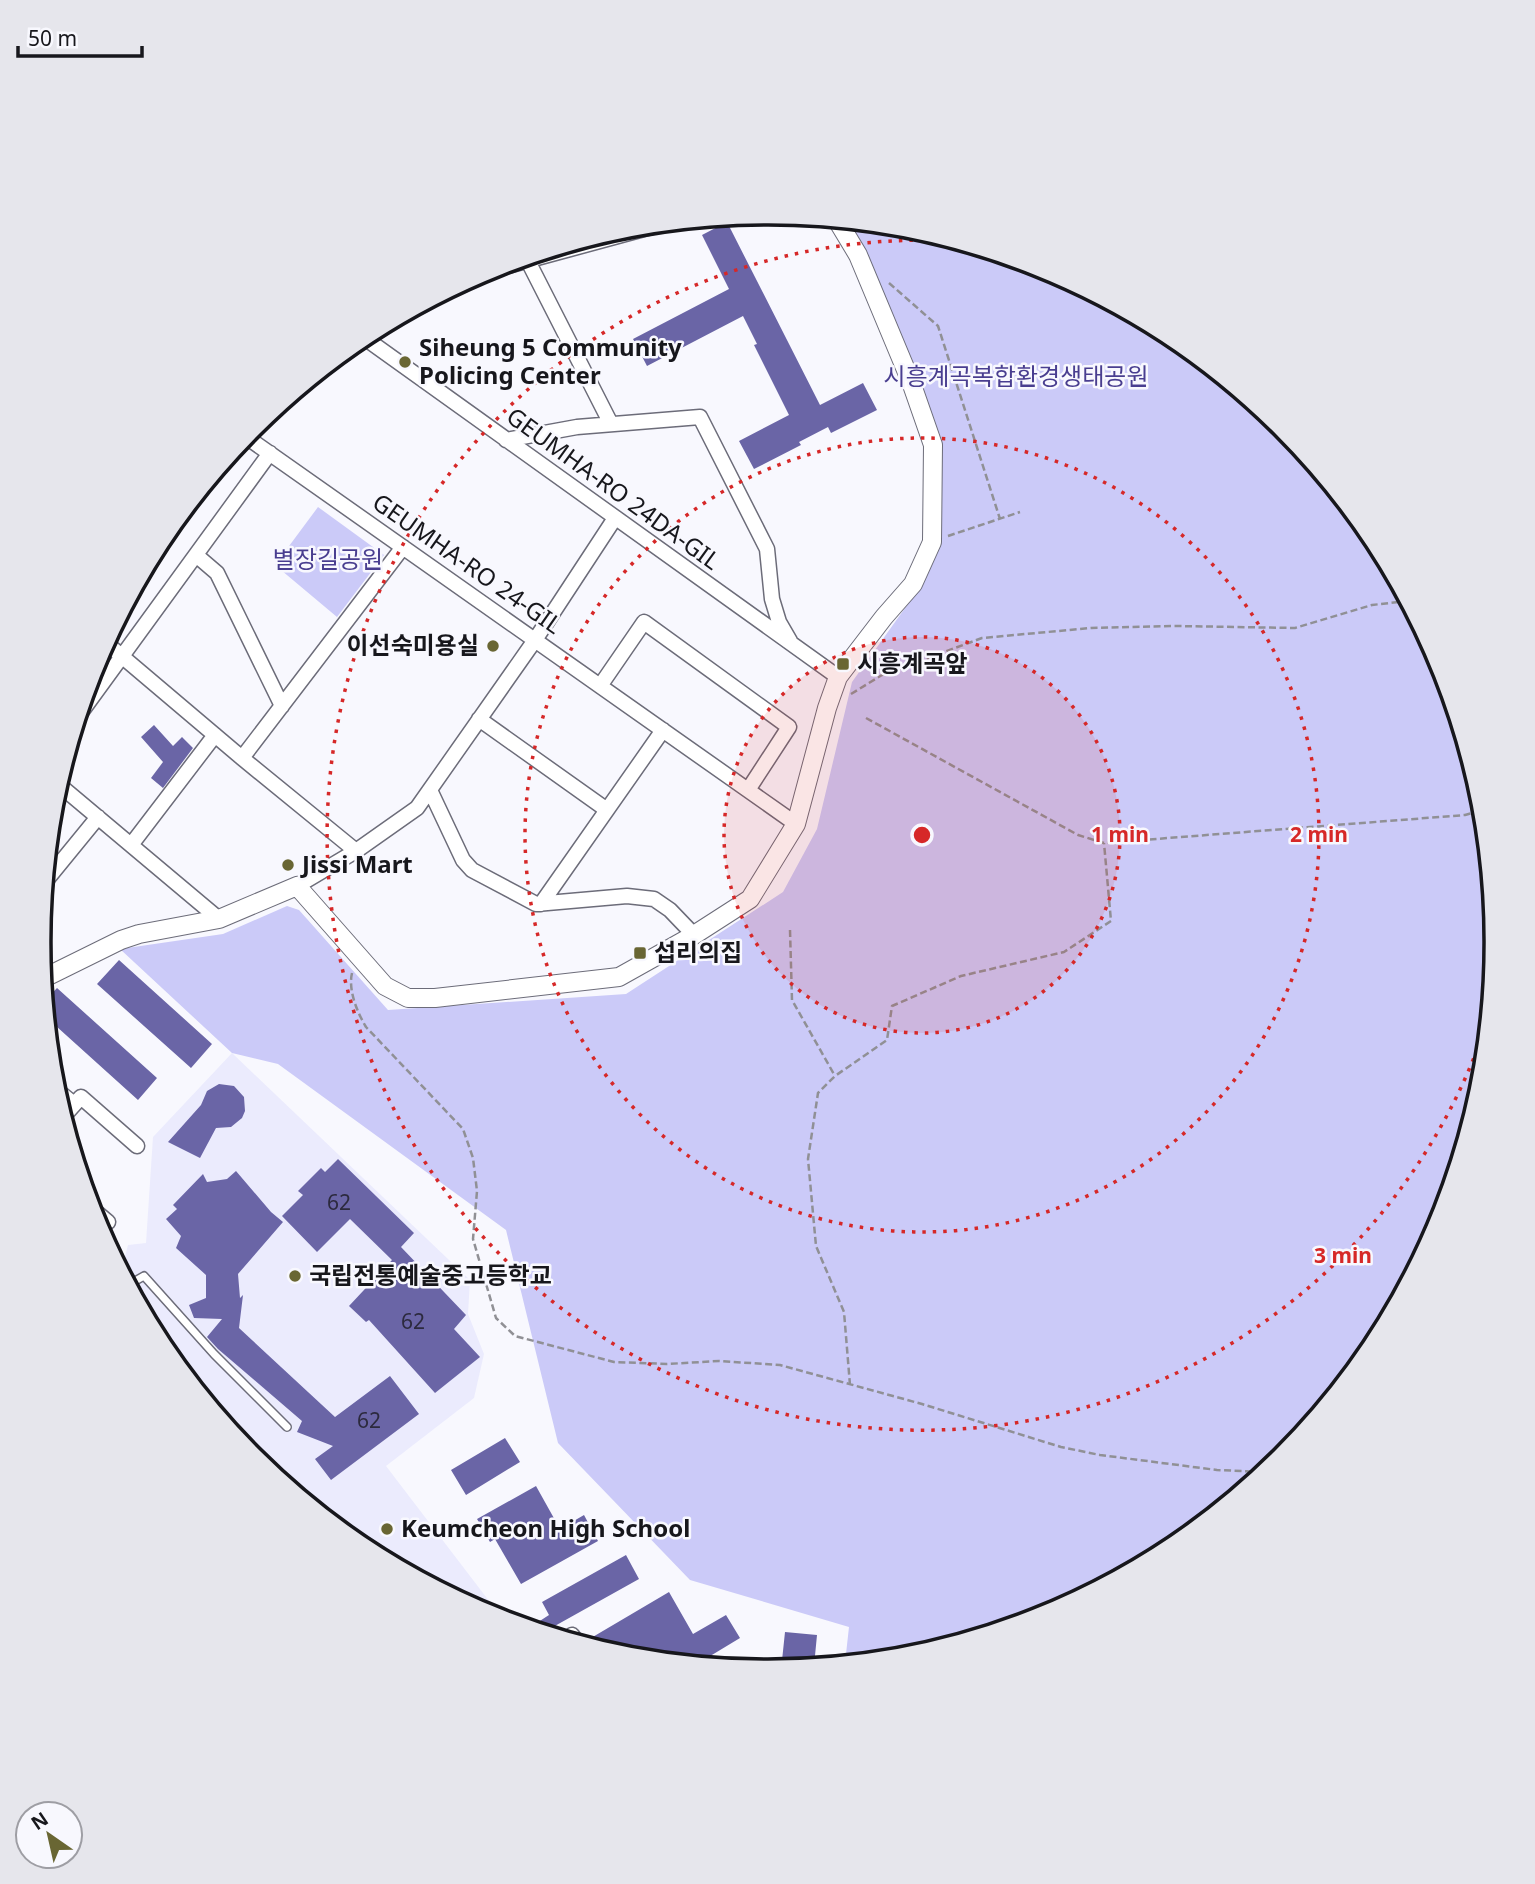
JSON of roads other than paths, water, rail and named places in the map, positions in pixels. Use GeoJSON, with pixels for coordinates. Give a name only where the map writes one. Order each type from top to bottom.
{"type":"FeatureCollection","features":[{"type":"Feature","properties":{"kind":"street"},"geometry":{"type":"LineString","coordinates":[[297,886],[385,986],[408,998],[435,998],[619,977],[694,935],[750,899],[796,824],[838,677],[913,584],[932,542],[933,445],[911,382],[858,255],[843,229]]}},
{"type":"Feature","properties":{"kind":"street"},"geometry":{"type":"LineString","coordinates":[[530,266],[611,424]]}},
{"type":"Feature","properties":{"kind":"street","name":"GEUMHA-RO 24DA-GIL"},"geometry":{"type":"LineString","coordinates":[[373,344],[838,677]]}},
{"type":"Feature","properties":{"kind":"street"},"geometry":{"type":"LineString","coordinates":[[506,440],[577,427],[700,416],[767,549],[772,599],[779,622],[793,645]]}},
{"type":"Feature","properties":{"kind":"street","name":"GEUMHA-RO 24-GIL"},"geometry":{"type":"LineString","coordinates":[[254,442],[796,824]]}},
{"type":"Feature","properties":{"kind":"street"},"geometry":{"type":"LineString","coordinates":[[97,691],[270,453]]}},
{"type":"Feature","properties":{"kind":"street"},"geometry":{"type":"LineString","coordinates":[[52,974],[130,937],[219,919],[297,886],[356,851],[417,808],[535,640],[615,518]]}},
{"type":"Feature","properties":{"kind":"street"},"geometry":{"type":"LineString","coordinates":[[242,758],[402,547]]}},
{"type":"Feature","properties":{"kind":"street"},"geometry":{"type":"LineString","coordinates":[[195,555],[218,573],[282,705]]}},
{"type":"Feature","properties":{"kind":"street"},"geometry":{"type":"LineString","coordinates":[[600,686],[644,622],[789,727],[747,790]]}},
{"type":"Feature","properties":{"kind":"street"},"geometry":{"type":"LineString","coordinates":[[114,649],[356,851]]}},
{"type":"Feature","properties":{"kind":"street"},"geometry":{"type":"LineString","coordinates":[[479,719],[607,810]]}},
{"type":"Feature","properties":{"kind":"street"},"geometry":{"type":"LineString","coordinates":[[541,904],[663,730]]}},
{"type":"Feature","properties":{"kind":"street"},"geometry":{"type":"LineString","coordinates":[[131,845],[215,735]]}},
{"type":"Feature","properties":{"kind":"street"},"geometry":{"type":"LineString","coordinates":[[430,790],[463,860],[472,870],[537,904],[627,896],[654,899],[670,909],[694,935]]}},
{"type":"Feature","properties":{"kind":"street"},"geometry":{"type":"LineString","coordinates":[[67,792],[219,919]]}},
{"type":"Feature","properties":{"kind":"street"},"geometry":{"type":"LineString","coordinates":[[55,870],[98,817]]}},
{"type":"Feature","properties":{"kind":"street"},"geometry":{"type":"LineString","coordinates":[[71,1108],[81,1097],[137,1146]]}},
{"type":"Feature","properties":{"kind":"street"},"geometry":{"type":"LineString","coordinates":[[69,1100],[74,1104]]}},
{"type":"Feature","properties":{"kind":"lane"},"geometry":{"type":"LineString","coordinates":[[136,1280],[144,1276],[214,1354],[287,1427]]}},
{"type":"Feature","properties":{"kind":"place","name":"Siheung 5 Community Policing Center"},"geometry":{"type":"Point","coordinates":[405,362]}},
{"type":"Feature","properties":{"kind":"place","name":"이선숙미용실"},"geometry":{"type":"Point","coordinates":[493,646]}},
{"type":"Feature","properties":{"kind":"place","name":"시흥계곡앞"},"geometry":{"type":"Point","coordinates":[843,664]}},
{"type":"Feature","properties":{"kind":"place","name":"Jissi Mart"},"geometry":{"type":"Point","coordinates":[288,865]}},
{"type":"Feature","properties":{"kind":"place","name":"섭리의집"},"geometry":{"type":"Point","coordinates":[640,953]}},
{"type":"Feature","properties":{"kind":"place","name":"국립전통예술중고등학교"},"geometry":{"type":"Point","coordinates":[295,1276]}},
{"type":"Feature","properties":{"kind":"place","name":"Keumcheon High School"},"geometry":{"type":"Point","coordinates":[387,1529]}},
{"type":"Feature","properties":{"kind":"park label","name":"시흥계곡복합환경생태공원"},"geometry":{"type":"Point","coordinates":[1016,377]}},
{"type":"Feature","properties":{"kind":"park label","name":"별장길공원"},"geometry":{"type":"Point","coordinates":[328,560]}}]}
